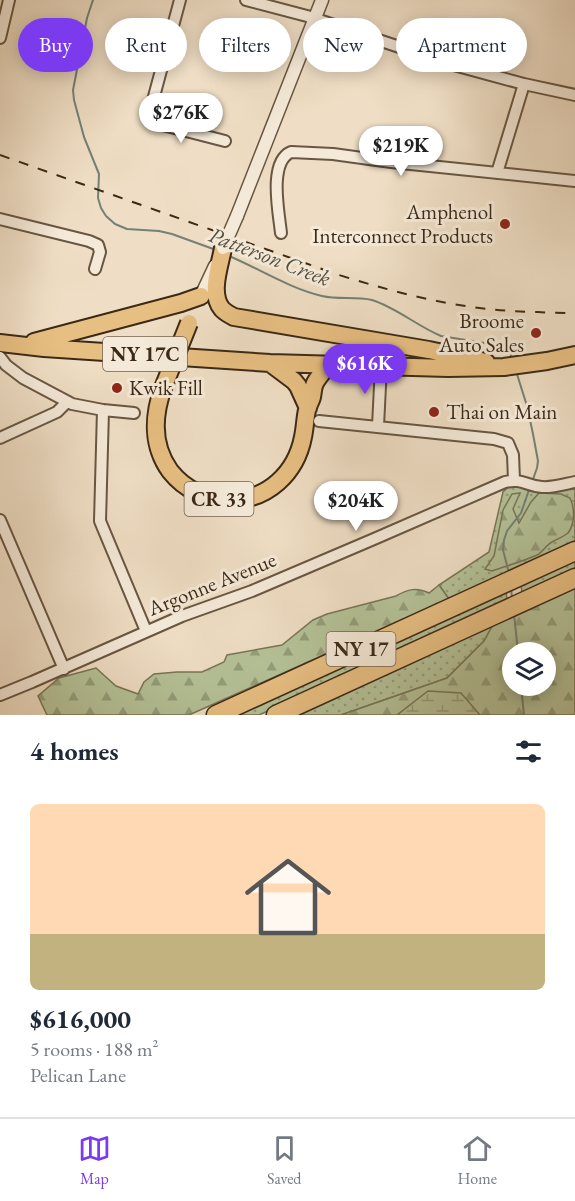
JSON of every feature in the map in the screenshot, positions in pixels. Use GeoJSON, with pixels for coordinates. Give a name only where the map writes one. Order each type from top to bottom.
{"type":"FeatureCollection","features":[{"type":"Feature","properties":{"kind":"highway","name":"NY 17"},"geometry":{"type":"LineString","coordinates":[[216,715],[575,551]]}},
{"type":"Feature","properties":{"kind":"highway","name":"NY 17"},"geometry":{"type":"LineString","coordinates":[[276,715],[575,578]]}},
{"type":"Feature","properties":{"kind":"main road"},"geometry":{"type":"LineString","coordinates":[[224,248],[214,277],[216,297],[222,310],[234,317],[473,358],[504,367]]}},
{"type":"Feature","properties":{"kind":"main road"},"geometry":{"type":"LineString","coordinates":[[21,346],[201,296]]}},
{"type":"Feature","properties":{"kind":"main road","name":"CR 33"},"geometry":{"type":"LineString","coordinates":[[201,296],[163,388],[156,412],[155,430],[159,450],[171,471],[186,486],[204,496],[225,500],[245,499],[266,491],[278,483],[290,470],[299,452],[315,384],[328,365]]}},
{"type":"Feature","properties":{"kind":"main road","name":"NY 17C"},"geometry":{"type":"LineString","coordinates":[[0,343],[270,363],[470,368],[504,367],[547,361],[575,354]]}},
{"type":"Feature","properties":{"kind":"main road"},"geometry":{"type":"LineString","coordinates":[[270,363],[294,381],[308,408]]}},
{"type":"Feature","properties":{"kind":"street"},"geometry":{"type":"LineString","coordinates":[[0,38],[9,0]]}},
{"type":"Feature","properties":{"kind":"street"},"geometry":{"type":"LineString","coordinates":[[180,0],[149,115],[150,120],[225,141]]}},
{"type":"Feature","properties":{"kind":"street"},"geometry":{"type":"LineString","coordinates":[[246,0],[315,18],[322,0]]}},
{"type":"Feature","properties":{"kind":"street"},"geometry":{"type":"LineString","coordinates":[[384,42],[450,64],[575,95]]}},
{"type":"Feature","properties":{"kind":"street"},"geometry":{"type":"LineString","coordinates":[[224,248],[303,48]]}},
{"type":"Feature","properties":{"kind":"street"},"geometry":{"type":"LineString","coordinates":[[497,173],[524,84]]}},
{"type":"Feature","properties":{"kind":"street"},"geometry":{"type":"LineString","coordinates":[[281,233],[276,183],[282,159],[291,152],[333,154],[575,181]]}},
{"type":"Feature","properties":{"kind":"street"},"geometry":{"type":"LineString","coordinates":[[0,219],[98,245],[100,252],[96,269]]}},
{"type":"Feature","properties":{"kind":"street"},"geometry":{"type":"LineString","coordinates":[[201,296],[214,277]]}},
{"type":"Feature","properties":{"kind":"street"},"geometry":{"type":"LineString","coordinates":[[0,357],[6,365],[23,378],[67,402],[103,410],[134,413]]}},
{"type":"Feature","properties":{"kind":"street"},"geometry":{"type":"LineString","coordinates":[[378,426],[381,366]]}},
{"type":"Feature","properties":{"kind":"street"},"geometry":{"type":"LineString","coordinates":[[0,438],[57,412],[67,402]]}},
{"type":"Feature","properties":{"kind":"street"},"geometry":{"type":"LineString","coordinates":[[103,410],[100,521],[146,632]]}},
{"type":"Feature","properties":{"kind":"street"},"geometry":{"type":"LineString","coordinates":[[319,421],[505,441],[513,455],[514,480],[538,487],[575,482]]}},
{"type":"Feature","properties":{"kind":"street","name":"Argonne Avenue"},"geometry":{"type":"LineString","coordinates":[[0,695],[182,616],[252,591],[514,480]]}},
{"type":"Feature","properties":{"kind":"street"},"geometry":{"type":"LineString","coordinates":[[0,520],[64,669]]}},
{"type":"Feature","properties":{"kind":"green space"},"geometry":{"type":"Polygon","coordinates":[[[518,485],[575,486],[575,541],[449,599],[439,585],[489,552],[503,492],[507,488],[518,485]]]}},
{"type":"Feature","properties":{"kind":"green space"},"geometry":{"type":"Polygon","coordinates":[[[520,493],[513,509],[519,523],[539,493],[561,494],[570,498],[574,516],[572,525],[568,533],[550,543],[537,555],[492,571],[485,569],[494,556],[503,510],[512,494],[520,493]]]}},
{"type":"Feature","properties":{"kind":"green space"},"geometry":{"type":"Polygon","coordinates":[[[575,559],[575,570],[522,594],[521,583],[575,559]]]}},
{"type":"Feature","properties":{"kind":"green space"},"geometry":{"type":"Polygon","coordinates":[[[439,585],[449,599],[189,715],[47,715],[38,696],[59,678],[96,668],[116,686],[138,694],[144,682],[154,674],[202,672],[224,662],[227,655],[282,645],[313,620],[327,614],[396,596],[409,590],[416,589],[429,593],[439,585]]]}},
{"type":"Feature","properties":{"kind":"green space"},"geometry":{"type":"Polygon","coordinates":[[[575,587],[575,715],[341,715],[447,678],[484,641],[494,623],[575,587]]]}},
{"type":"Feature","properties":{"kind":"green space"},"geometry":{"type":"Polygon","coordinates":[[[506,589],[507,601],[259,715],[232,715],[506,589]]]}},
{"type":"Feature","properties":{"kind":"green space"},"geometry":{"type":"Polygon","coordinates":[[[494,623],[484,641],[447,678],[341,715],[300,715],[427,656],[494,623]]]}},
{"type":"Feature","properties":{"kind":"green space"},"geometry":{"type":"Polygon","coordinates":[[[428,691],[461,693],[480,715],[397,715],[428,691]]]}},
{"type":"Feature","properties":{"kind":"waterway","name":"Patterson Creek"},"geometry":{"type":"LineString","coordinates":[[93,0],[87,18],[73,90],[84,137],[99,174],[98,198],[101,208],[115,224],[127,229],[172,234],[216,250]]}},
{"type":"Feature","properties":{"kind":"waterway","name":"Patterson Creek"},"geometry":{"type":"LineString","coordinates":[[229,256],[310,293],[328,297],[372,300],[441,336],[497,345],[510,351],[512,360]]}},
{"type":"Feature","properties":{"kind":"waterway","name":"Patterson Creek"},"geometry":{"type":"LineString","coordinates":[[516,371],[527,406],[538,461],[532,482]]}},
{"type":"Feature","properties":{"kind":"waterway","name":"Patterson Creek"},"geometry":{"type":"LineString","coordinates":[[509,573],[503,550],[504,540],[507,531],[521,513],[530,487]]}},
{"type":"Feature","properties":{"kind":"waterway","name":"Patterson Creek"},"geometry":{"type":"LineString","coordinates":[[511,587],[512,599]]}},
{"type":"Feature","properties":{"kind":"waterway","name":"Patterson Creek"},"geometry":{"type":"LineString","coordinates":[[514,614],[517,642]]}},
{"type":"Feature","properties":{"kind":"waterway","name":"Patterson Creek"},"geometry":{"type":"LineString","coordinates":[[522,696],[524,715]]}},
{"type":"Feature","properties":{"kind":"railway"},"geometry":{"type":"LineString","coordinates":[[0,155],[339,275],[389,290],[486,309],[575,313]]}},
{"type":"Feature","properties":{"kind":"place","name":"Amphenol Interconnect Products"},"geometry":{"type":"Point","coordinates":[505,224]}},
{"type":"Feature","properties":{"kind":"place","name":"Broome Auto Sales"},"geometry":{"type":"Point","coordinates":[536,333]}},
{"type":"Feature","properties":{"kind":"place","name":"Kwik Fill"},"geometry":{"type":"Point","coordinates":[117,388]}},
{"type":"Feature","properties":{"kind":"place","name":"Thai on Main"},"geometry":{"type":"Point","coordinates":[434,412]}}]}
